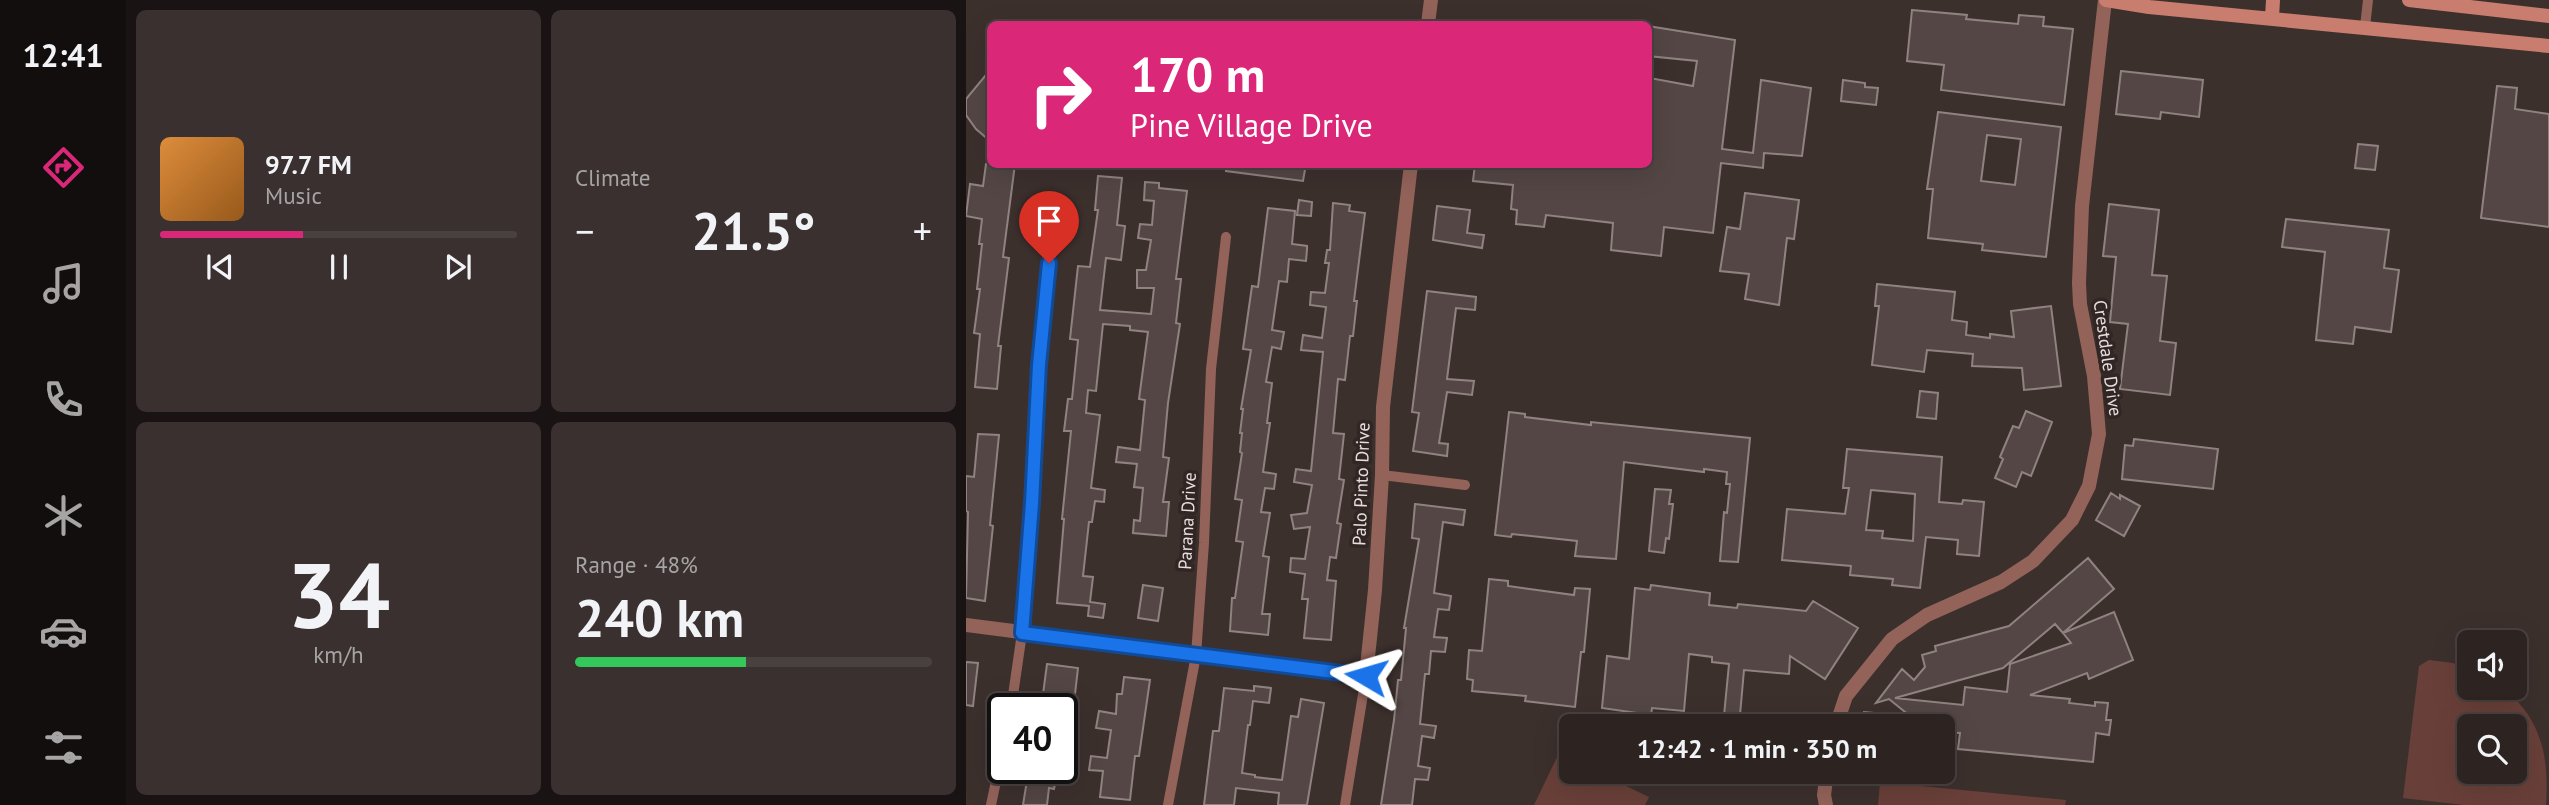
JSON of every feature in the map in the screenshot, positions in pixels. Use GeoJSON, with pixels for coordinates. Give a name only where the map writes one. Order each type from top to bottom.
{"type":"FeatureCollection","features":[{"type":"Feature","properties":{"kind":"main road"},"geometry":{"type":"LineString","coordinates":[[2105,0],[2149,7],[2549,46]]}},
{"type":"Feature","properties":{"kind":"main road"},"geometry":{"type":"LineString","coordinates":[[2272,18],[2273,0]]}},
{"type":"Feature","properties":{"kind":"main road"},"geometry":{"type":"LineString","coordinates":[[2409,0],[2549,16]]}},
{"type":"Feature","properties":{"kind":"street"},"geometry":{"type":"LineString","coordinates":[[1428,21],[1430,0]]}},
{"type":"Feature","properties":{"kind":"street","name":"Crestdale Drive"},"geometry":{"type":"LineString","coordinates":[[1840,714],[1846,696],[1892,639],[1927,615],[2001,582],[2033,561],[2072,520],[2089,486],[2099,434],[2094,376],[2080,304],[2079,283],[2082,206],[2105,0]]}},
{"type":"Feature","properties":{"kind":"street"},"geometry":{"type":"LineString","coordinates":[[2365,27],[2368,0]]}},
{"type":"Feature","properties":{"kind":"street","name":"Palo Pinto Drive"},"geometry":{"type":"LineString","coordinates":[[1345,805],[1366,676],[1376,590],[1383,407],[1411,168]]}},
{"type":"Feature","properties":{"kind":"street"},"geometry":{"type":"LineString","coordinates":[[1013,693],[1022,633],[1039,365],[1056,211]]}},
{"type":"Feature","properties":{"kind":"street","name":"Parana Drive"},"geometry":{"type":"LineString","coordinates":[[1168,805],[1196,656],[1211,369],[1226,237]]}},
{"type":"Feature","properties":{"kind":"street"},"geometry":{"type":"LineString","coordinates":[[1382,475],[1465,485]]}},
{"type":"Feature","properties":{"kind":"street"},"geometry":{"type":"LineString","coordinates":[[966,625],[1366,676]]}},
{"type":"Feature","properties":{"kind":"street"},"geometry":{"type":"LineString","coordinates":[[991,805],[995,784]]}},
{"type":"Feature","properties":{"kind":"street"},"geometry":{"type":"LineString","coordinates":[[1825,784],[1826,805]]}},
{"type":"Feature","properties":{"kind":"shaded area"},"geometry":{"type":"Polygon","coordinates":[[[2429,660],[2453,663],[2457,665],[2457,700],[2517,700],[2527,713],[2535,727],[2544,755],[2546,805],[2464,805],[2403,798],[2419,666],[2429,660]]]}},
{"type":"Feature","properties":{"kind":"shaded area"},"geometry":{"type":"Polygon","coordinates":[[[1559,753],[1559,784],[1622,784],[1649,797],[1645,805],[1534,805],[1559,753]]]}},
{"type":"Feature","properties":{"kind":"shaded area"},"geometry":{"type":"Polygon","coordinates":[[[1880,784],[2066,800],[2065,805],[1878,805],[1880,784]]]}},
{"type":"Feature","properties":{"kind":"building"},"geometry":{"type":"Polygon","coordinates":[[[1912,10],[1967,15],[1966,19],[2018,24],[2019,15],[2044,17],[2043,26],[2073,29],[2064,105],[1941,90],[1944,65],[1907,61],[1912,10]]]}},
{"type":"Feature","properties":{"kind":"building"},"geometry":{"type":"Polygon","coordinates":[[[1652,27],[1735,40],[1722,149],[1753,153],[1761,80],[1811,88],[1802,156],[1764,153],[1763,168],[1721,163],[1713,233],[1664,227],[1661,256],[1611,250],[1613,223],[1546,215],[1544,227],[1516,224],[1517,210],[1511,209],[1513,185],[1473,181],[1475,168],[1652,168],[1652,78],[1693,86],[1697,61],[1652,56],[1652,27]]]}},
{"type":"Feature","properties":{"kind":"building"},"geometry":{"type":"Polygon","coordinates":[[[2121,71],[2203,80],[2199,117],[2161,112],[2160,119],[2116,114],[2121,71]]]}},
{"type":"Feature","properties":{"kind":"building"},"geometry":{"type":"Polygon","coordinates":[[[987,74],[987,138],[966,115],[966,99],[987,74]]]}},
{"type":"Feature","properties":{"kind":"building"},"geometry":{"type":"Polygon","coordinates":[[[1843,80],[1878,88],[1876,105],[1841,101],[1843,80]]]}},
{"type":"Feature","properties":{"kind":"building"},"geometry":{"type":"Polygon","coordinates":[[[2497,86],[2517,88],[2515,109],[2549,114],[2549,227],[2481,218],[2497,86]]]}},
{"type":"Feature","properties":{"kind":"building"},"geometry":{"type":"Polygon","coordinates":[[[1938,112],[2061,127],[2046,257],[1982,250],[1983,244],[1928,238],[1933,189],[1927,189],[1938,112]],[[1987,135],[1981,181],[2015,185],[2021,139],[1987,135]]]}},
{"type":"Feature","properties":{"kind":"building"},"geometry":{"type":"Polygon","coordinates":[[[2358,144],[2378,146],[2375,170],[2355,168],[2358,144]]]}},
{"type":"Feature","properties":{"kind":"building"},"geometry":{"type":"Polygon","coordinates":[[[986,164],[987,168],[1014,168],[1003,257],[1009,258],[998,346],[1001,346],[997,389],[975,387],[980,334],[974,333],[980,289],[977,289],[982,219],[966,216],[970,184],[983,186],[986,164]]]}},
{"type":"Feature","properties":{"kind":"building"},"geometry":{"type":"Polygon","coordinates":[[[1226,168],[1305,168],[1303,181],[1226,171],[1226,168]]]}},
{"type":"Feature","properties":{"kind":"building"},"geometry":{"type":"Polygon","coordinates":[[[1098,176],[1122,178],[1117,225],[1125,226],[1121,260],[1106,258],[1100,310],[1151,314],[1154,288],[1137,288],[1137,270],[1146,270],[1151,240],[1138,238],[1140,224],[1152,225],[1154,201],[1144,200],[1145,182],[1159,183],[1159,188],[1187,191],[1176,279],[1181,279],[1176,323],[1180,324],[1163,457],[1169,458],[1163,502],[1169,502],[1166,536],[1133,533],[1134,520],[1140,521],[1143,488],[1134,487],[1137,464],[1116,462],[1118,447],[1140,450],[1145,400],[1139,399],[1148,332],[1130,330],[1130,326],[1103,324],[1096,391],[1088,390],[1086,413],[1100,415],[1091,488],[1105,490],[1104,502],[1095,501],[1092,522],[1089,522],[1083,576],[1093,577],[1090,602],[1105,604],[1103,618],[1088,616],[1089,606],[1057,603],[1071,431],[1064,431],[1068,399],[1072,399],[1078,340],[1070,339],[1078,266],[1090,267],[1098,210],[1095,210],[1098,176]]]}},
{"type":"Feature","properties":{"kind":"building"},"geometry":{"type":"Polygon","coordinates":[[[1745,193],[1799,200],[1794,239],[1787,238],[1779,305],[1745,299],[1749,274],[1720,271],[1727,227],[1740,229],[1745,193]]]}},
{"type":"Feature","properties":{"kind":"building"},"geometry":{"type":"Polygon","coordinates":[[[1299,200],[1312,202],[1311,216],[1297,215],[1299,200]]]}},
{"type":"Feature","properties":{"kind":"building"},"geometry":{"type":"Polygon","coordinates":[[[1333,203],[1350,205],[1349,211],[1365,213],[1354,301],[1357,301],[1353,336],[1350,336],[1345,380],[1338,379],[1333,433],[1344,434],[1339,479],[1344,480],[1337,523],[1341,524],[1336,558],[1330,557],[1327,580],[1336,581],[1331,640],[1304,638],[1308,599],[1302,599],[1305,574],[1290,572],[1291,558],[1305,559],[1310,527],[1294,529],[1291,515],[1307,513],[1312,485],[1294,482],[1296,469],[1311,471],[1323,352],[1301,350],[1303,335],[1322,338],[1326,307],[1310,305],[1311,292],[1325,293],[1329,263],[1325,263],[1327,250],[1330,250],[1333,203]]]}},
{"type":"Feature","properties":{"kind":"building"},"geometry":{"type":"Polygon","coordinates":[[[2109,204],[2159,210],[2152,275],[2167,276],[2160,341],[2176,343],[2170,395],[2120,389],[2128,324],[2110,322],[2116,257],[2103,256],[2109,204]]]}},
{"type":"Feature","properties":{"kind":"building"},"geometry":{"type":"Polygon","coordinates":[[[1437,206],[1470,210],[1467,233],[1484,235],[1482,248],[1433,240],[1437,206]]]}},
{"type":"Feature","properties":{"kind":"building"},"geometry":{"type":"Polygon","coordinates":[[[1268,208],[1295,211],[1292,244],[1307,246],[1307,249],[1306,261],[1289,259],[1287,282],[1279,281],[1272,330],[1284,332],[1281,349],[1272,347],[1266,382],[1272,383],[1263,472],[1276,474],[1274,489],[1265,488],[1261,512],[1270,513],[1263,556],[1269,557],[1262,614],[1270,614],[1268,635],[1230,631],[1232,598],[1235,598],[1243,542],[1236,541],[1242,500],[1235,499],[1242,453],[1241,409],[1251,350],[1243,349],[1252,286],[1258,287],[1268,208]]]}},
{"type":"Feature","properties":{"kind":"building"},"geometry":{"type":"Polygon","coordinates":[[[2286,219],[2389,230],[2384,268],[2399,270],[2391,332],[2355,327],[2353,344],[2316,340],[2325,252],[2282,247],[2286,219]]]}},
{"type":"Feature","properties":{"kind":"building"},"geometry":{"type":"Polygon","coordinates":[[[1877,284],[1955,292],[1952,320],[1967,322],[1966,335],[2014,337],[2011,311],[2051,306],[2061,386],[2024,390],[2022,368],[1972,366],[1973,354],[1927,350],[1924,372],[1872,365],[1879,306],[1875,306],[1877,284]]]}},
{"type":"Feature","properties":{"kind":"building"},"geometry":{"type":"Polygon","coordinates":[[[1427,291],[1476,297],[1475,310],[1456,308],[1447,379],[1474,381],[1472,395],[1447,392],[1439,443],[1448,444],[1447,456],[1413,451],[1419,413],[1412,412],[1427,291]]]}},
{"type":"Feature","properties":{"kind":"building"},"geometry":{"type":"Polygon","coordinates":[[[1920,391],[1938,393],[1936,419],[1917,417],[1920,391]]]}},
{"type":"Feature","properties":{"kind":"building"},"geometry":{"type":"Polygon","coordinates":[[[2026,411],[2052,422],[2031,476],[2022,472],[2016,487],[1995,478],[2003,459],[2000,457],[2013,426],[2019,428],[2026,411]]]}},
{"type":"Feature","properties":{"kind":"building"},"geometry":{"type":"Polygon","coordinates":[[[1509,412],[1525,414],[1525,417],[1591,425],[1591,422],[1750,438],[1738,562],[1720,561],[1724,512],[1727,513],[1730,484],[1726,484],[1727,472],[1704,469],[1704,472],[1624,462],[1616,559],[1575,556],[1577,541],[1512,534],[1511,537],[1495,535],[1509,412]]]}},
{"type":"Feature","properties":{"kind":"building"},"geometry":{"type":"Polygon","coordinates":[[[978,434],[999,435],[985,601],[966,598],[966,476],[974,477],[978,434]]]}},
{"type":"Feature","properties":{"kind":"building"},"geometry":{"type":"Polygon","coordinates":[[[2134,439],[2218,449],[2213,489],[2122,479],[2125,445],[2133,446],[2134,439]]]}},
{"type":"Feature","properties":{"kind":"building"},"geometry":{"type":"Polygon","coordinates":[[[1847,449],[1942,457],[1939,502],[1984,502],[1979,556],[1957,554],[1958,540],[1926,537],[1920,588],[1892,585],[1893,579],[1850,575],[1851,566],[1782,560],[1787,509],[1845,514],[1849,488],[1843,488],[1847,449]],[[1871,490],[1866,530],[1883,531],[1882,538],[1913,541],[1915,494],[1871,490]]]}},
{"type":"Feature","properties":{"kind":"building"},"geometry":{"type":"Polygon","coordinates":[[[1655,489],[1671,490],[1669,504],[1673,504],[1669,539],[1666,538],[1664,553],[1649,551],[1655,489]]]}},
{"type":"Feature","properties":{"kind":"building"},"geometry":{"type":"Polygon","coordinates":[[[2111,493],[2140,506],[2124,536],[2096,520],[2111,493]]]}},
{"type":"Feature","properties":{"kind":"building"},"geometry":{"type":"Polygon","coordinates":[[[1415,504],[1465,510],[1463,525],[1443,522],[1434,593],[1451,596],[1449,610],[1438,609],[1434,637],[1447,638],[1445,652],[1431,651],[1429,674],[1425,674],[1420,724],[1436,726],[1434,738],[1422,736],[1418,766],[1430,768],[1428,780],[1415,779],[1412,805],[1381,805],[1398,680],[1401,680],[1404,628],[1419,539],[1412,538],[1415,504]]]}},
{"type":"Feature","properties":{"kind":"building"},"geometry":{"type":"Polygon","coordinates":[[[2088,558],[2114,589],[2063,633],[2114,612],[2133,660],[2089,679],[2087,673],[2030,695],[2070,699],[2069,703],[2095,706],[2095,702],[2108,703],[2106,720],[2111,720],[2109,735],[2096,733],[2093,762],[1958,749],[1960,733],[1955,733],[1955,714],[1908,714],[1889,699],[1876,703],[1902,669],[1914,680],[1925,667],[1922,655],[1936,651],[1935,646],[2009,626],[2088,558]],[[2055,624],[2003,668],[1895,698],[1963,705],[1965,687],[2007,692],[2010,664],[2071,643],[2055,624]]]}},
{"type":"Feature","properties":{"kind":"building"},"geometry":{"type":"Polygon","coordinates":[[[1489,579],[1508,581],[1508,586],[1574,595],[1575,588],[1590,589],[1575,707],[1525,701],[1526,696],[1472,691],[1473,680],[1467,679],[1469,650],[1482,651],[1489,579]]]}},
{"type":"Feature","properties":{"kind":"building"},"geometry":{"type":"Polygon","coordinates":[[[1143,585],[1163,588],[1158,621],[1138,618],[1143,585]]]}},
{"type":"Feature","properties":{"kind":"building"},"geometry":{"type":"Polygon","coordinates":[[[1651,585],[1710,593],[1709,605],[1737,608],[1738,604],[1806,611],[1813,601],[1858,628],[1825,679],[1790,656],[1789,674],[1744,670],[1740,714],[1724,714],[1729,664],[1712,662],[1712,657],[1689,654],[1684,711],[1652,708],[1651,714],[1644,714],[1602,708],[1607,656],[1629,659],[1635,588],[1650,590],[1651,585]]]}},
{"type":"Feature","properties":{"kind":"building"},"geometry":{"type":"Polygon","coordinates":[[[966,662],[978,663],[973,706],[966,705],[966,662]]]}},
{"type":"Feature","properties":{"kind":"building"},"geometry":{"type":"Polygon","coordinates":[[[1047,664],[1078,668],[1075,693],[1043,693],[1047,664]]]}},
{"type":"Feature","properties":{"kind":"building"},"geometry":{"type":"Polygon","coordinates":[[[1124,677],[1150,680],[1139,756],[1135,756],[1130,800],[1100,797],[1103,771],[1089,770],[1091,756],[1107,758],[1111,730],[1096,728],[1099,711],[1116,714],[1117,694],[1122,694],[1124,677]]]}},
{"type":"Feature","properties":{"kind":"building"},"geometry":{"type":"Polygon","coordinates":[[[1254,686],[1271,688],[1269,703],[1253,701],[1248,725],[1242,773],[1255,777],[1282,780],[1291,716],[1298,717],[1301,699],[1324,703],[1307,805],[1278,805],[1279,793],[1236,788],[1234,805],[1204,805],[1213,731],[1219,731],[1224,688],[1254,691],[1254,686]]]}},
{"type":"Feature","properties":{"kind":"building"},"geometry":{"type":"Polygon","coordinates":[[[1026,784],[1055,784],[1054,789],[1049,788],[1047,805],[1023,805],[1026,784]]]}},
{"type":"Feature","properties":{"kind":"route"},"geometry":{"type":"LineString","coordinates":[[1049,263],[1039,365],[1022,633],[1366,676]]}}]}
